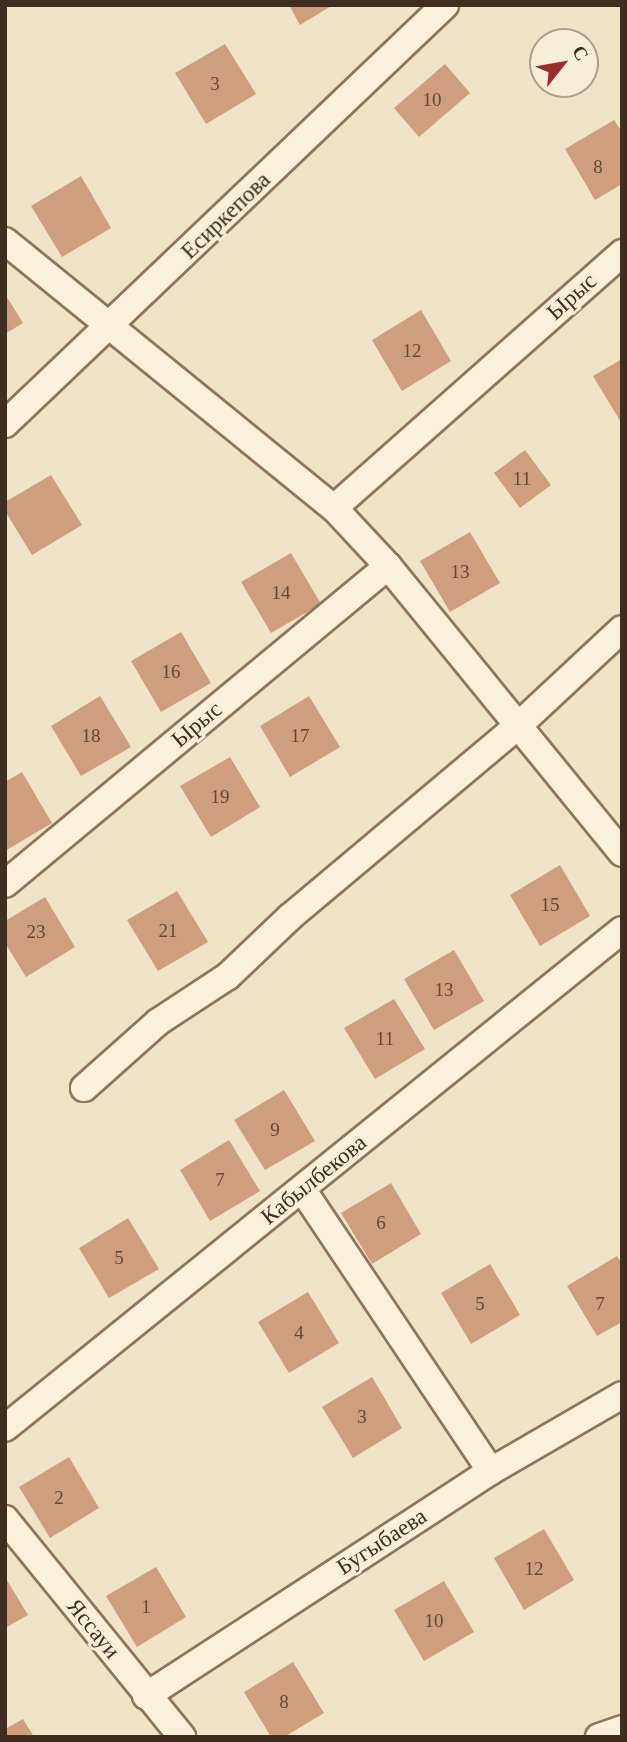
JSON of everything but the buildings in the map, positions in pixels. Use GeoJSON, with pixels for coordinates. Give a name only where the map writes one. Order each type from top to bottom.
{"type":"FeatureCollection","features":[{"type":"Feature","properties":{"kind":"street","name":"Есиркепова"},"geometry":{"type":"LineString","coordinates":[[5,424],[109,329],[445,5]]}},
{"type":"Feature","properties":{"kind":"street"},"geometry":{"type":"LineString","coordinates":[[5,241],[109,329],[334,508],[388,566],[622,853]]}},
{"type":"Feature","properties":{"kind":"street","name":"Ырыс"},"geometry":{"type":"LineString","coordinates":[[334,508],[622,253]]}},
{"type":"Feature","properties":{"kind":"street","name":"Ырыс"},"geometry":{"type":"LineString","coordinates":[[5,884],[388,566]]}},
{"type":"Feature","properties":{"kind":"street"},"geometry":{"type":"LineString","coordinates":[[84,1088],[158,1022],[228,976],[290,917],[518,726],[622,629]]}},
{"type":"Feature","properties":{"kind":"street","name":"Кабылбекова"},"geometry":{"type":"LineString","coordinates":[[5,1429],[622,930]]}},
{"type":"Feature","properties":{"kind":"street"},"geometry":{"type":"LineString","coordinates":[[302,1189],[491,1471]]}},
{"type":"Feature","properties":{"kind":"street","name":"Бугыбаева"},"geometry":{"type":"LineString","coordinates":[[146,1696],[491,1471],[622,1395]]}},
{"type":"Feature","properties":{"kind":"street","name":"Яссауи"},"geometry":{"type":"LineString","coordinates":[[5,1519],[146,1696],[182,1737]]}},
{"type":"Feature","properties":{"kind":"street"},"geometry":{"type":"LineString","coordinates":[[599,1737],[622,1729]]}}]}
